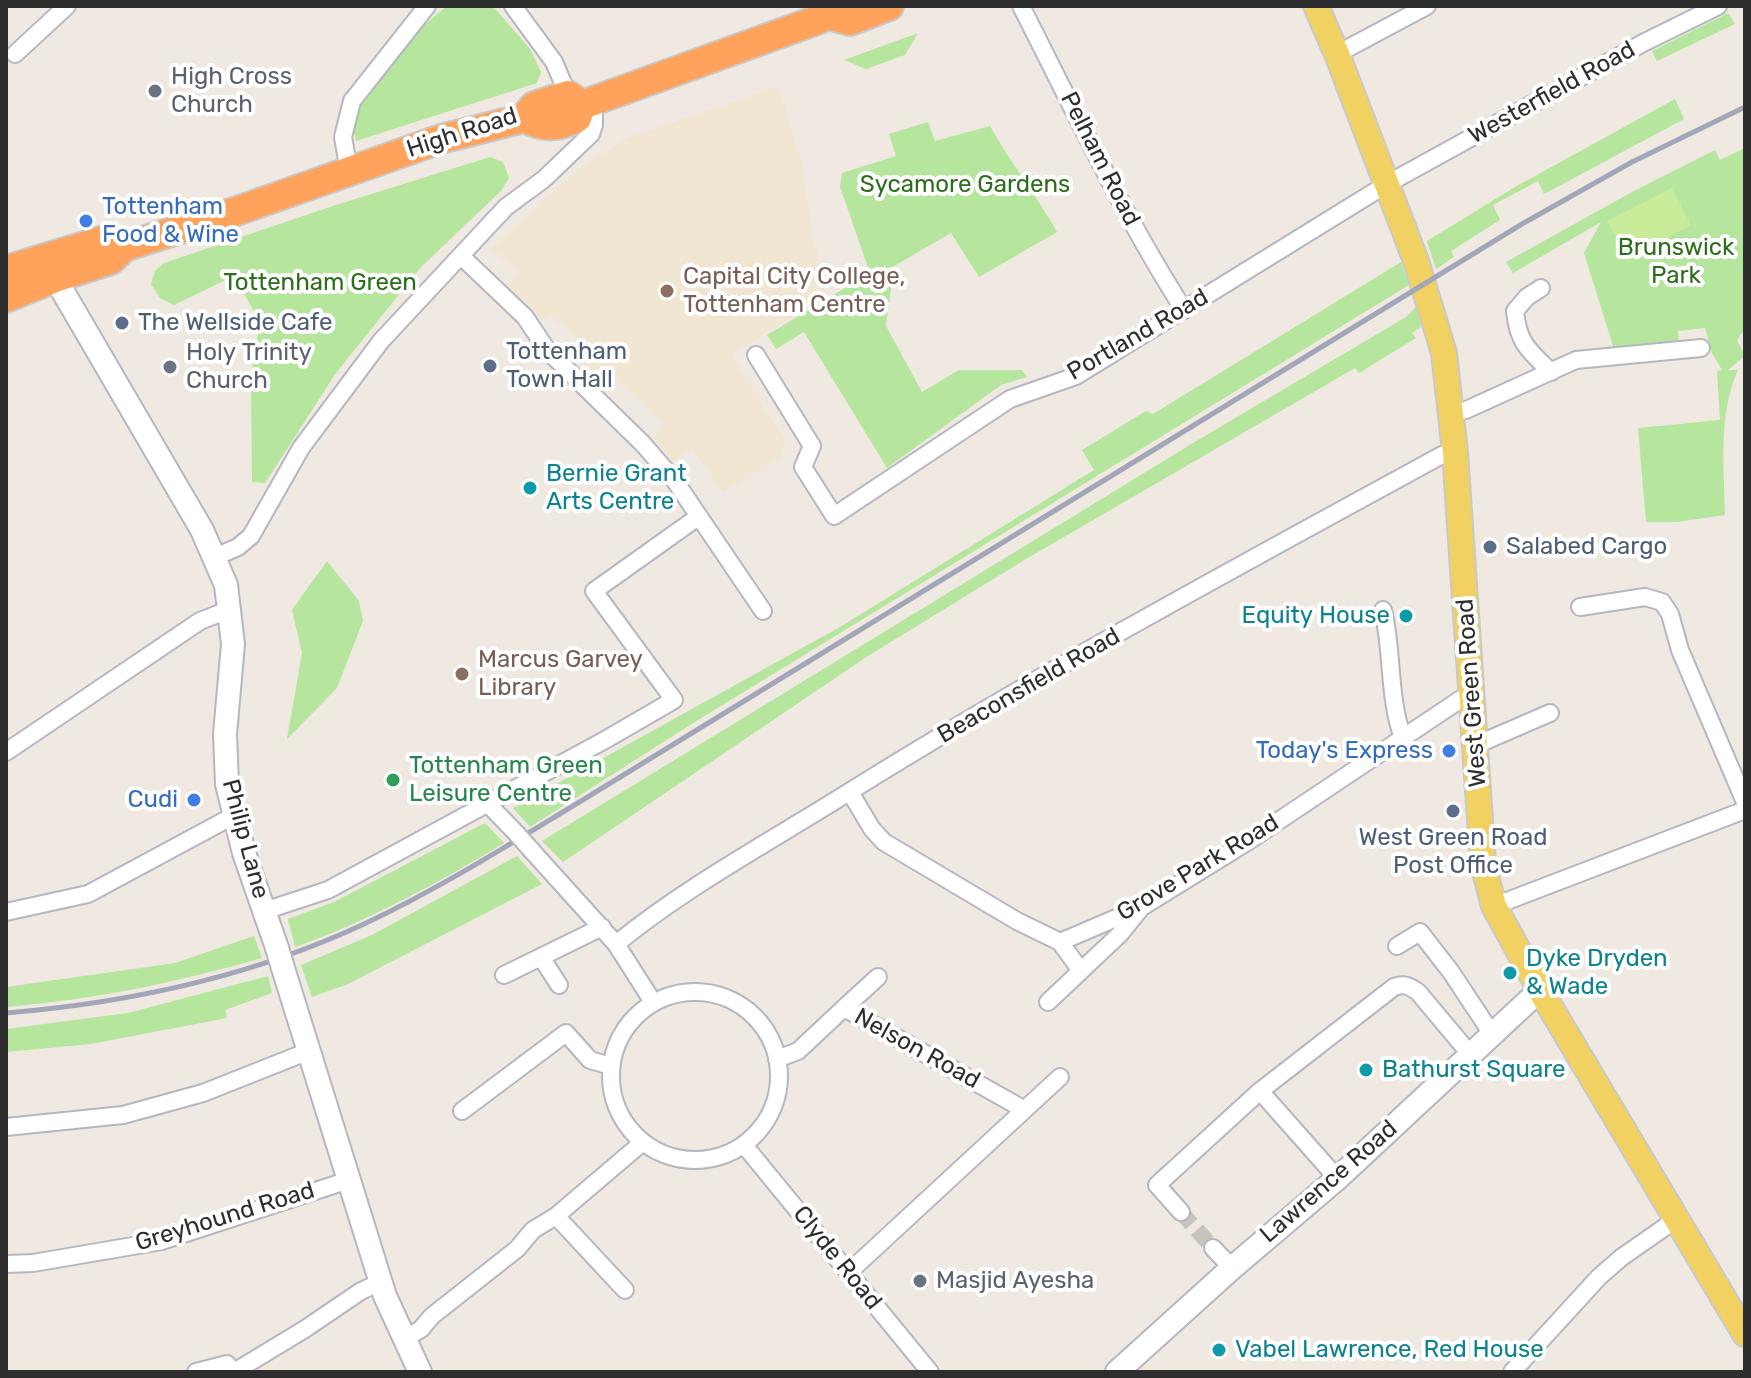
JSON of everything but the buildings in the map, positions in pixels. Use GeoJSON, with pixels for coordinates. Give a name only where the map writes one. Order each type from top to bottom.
{"type":"FeatureCollection","features":[{"type":"Feature","properties":{"kind":"highway","name":"High Road"},"geometry":{"type":"LineString","coordinates":[[6,270],[111,260],[124,247],[441,139],[524,118],[534,106],[581,100],[832,10],[850,21],[889,6]]}},
{"type":"Feature","properties":{"kind":"highway","name":"High Road"},"geometry":{"type":"LineString","coordinates":[[6,298],[49,268]]}},
{"type":"Feature","properties":{"kind":"main road","name":"West Green Road"},"geometry":{"type":"LineString","coordinates":[[1316,6],[1387,184],[1439,332],[1452,413],[1483,864],[1494,906],[1540,990],[1745,1334]]}},
{"type":"Feature","properties":{"kind":"main road","name":"Philip Lane"},"geometry":{"type":"LineString","coordinates":[[49,268],[178,488],[215,557],[226,585],[233,644],[225,766],[233,816],[381,1282],[403,1340],[420,1372]]}},
{"type":"Feature","properties":{"kind":"main road","name":"Lawrence Road"},"geometry":{"type":"LineString","coordinates":[[1117,1372],[1337,1178],[1540,990]]}},
{"type":"Feature","properties":{"kind":"street"},"geometry":{"type":"LineString","coordinates":[[349,171],[343,137],[352,101],[427,6]]}},
{"type":"Feature","properties":{"kind":"street"},"geometry":{"type":"LineString","coordinates":[[215,557],[238,547],[251,536],[276,488],[325,413],[381,341],[506,207],[544,179],[591,134],[594,125],[581,100],[513,6]]}},
{"type":"Feature","properties":{"kind":"street","name":"Pelham Road"},"geometry":{"type":"LineString","coordinates":[[1021,6],[1153,262],[1184,310]]}},
{"type":"Feature","properties":{"kind":"street"},"geometry":{"type":"LineString","coordinates":[[1337,54],[1427,6]]}},
{"type":"Feature","properties":{"kind":"street","name":"Westerfield Road"},"geometry":{"type":"LineString","coordinates":[[1387,184],[1643,43],[1718,6]]}},
{"type":"Feature","properties":{"kind":"street"},"geometry":{"type":"LineString","coordinates":[[15,54],[63,7]]}},
{"type":"Feature","properties":{"kind":"street","name":"Portland Road"},"geometry":{"type":"LineString","coordinates":[[756,355],[812,446],[803,467],[834,516],[1010,399],[1076,376],[1387,184]]}},
{"type":"Feature","properties":{"kind":"street"},"geometry":{"type":"LineString","coordinates":[[461,256],[525,317],[547,350],[643,444],[675,481],[763,611]]}},
{"type":"Feature","properties":{"kind":"street"},"geometry":{"type":"LineString","coordinates":[[1541,288],[1527,297],[1515,311],[1517,332],[1526,348],[1551,372]]}},
{"type":"Feature","properties":{"kind":"street"},"geometry":{"type":"LineString","coordinates":[[1452,413],[1466,410],[1576,360],[1691,345]]}},
{"type":"Feature","properties":{"kind":"street","name":"Beaconsfield Road"},"geometry":{"type":"LineString","coordinates":[[616,944],[639,924],[1063,664],[1442,455],[1455,452]]}},
{"type":"Feature","properties":{"kind":"street"},"geometry":{"type":"LineString","coordinates":[[264,911],[328,890],[674,700],[594,591],[698,517]]}},
{"type":"Feature","properties":{"kind":"street"},"geometry":{"type":"LineString","coordinates":[[1580,607],[1645,597],[1662,602],[1670,614],[1680,650],[1745,802]]}},
{"type":"Feature","properties":{"kind":"street"},"geometry":{"type":"LineString","coordinates":[[6,752],[200,621],[231,609]]}},
{"type":"Feature","properties":{"kind":"street"},"geometry":{"type":"LineString","coordinates":[[1383,610],[1397,722],[1403,738]]}},
{"type":"Feature","properties":{"kind":"street","name":"Grove Park Road"},"geometry":{"type":"LineString","coordinates":[[1060,942],[1142,907],[1247,842],[1461,699],[1473,697]]}},
{"type":"Feature","properties":{"kind":"street"},"geometry":{"type":"LineString","coordinates":[[1476,745],[1550,713]]}},
{"type":"Feature","properties":{"kind":"street"},"geometry":{"type":"LineString","coordinates":[[850,792],[872,829],[884,842],[1017,921],[1060,942],[1081,971]]}},
{"type":"Feature","properties":{"kind":"street"},"geometry":{"type":"LineString","coordinates":[[488,804],[602,927],[653,1002]]}},
{"type":"Feature","properties":{"kind":"street"},"geometry":{"type":"LineString","coordinates":[[1494,906],[1745,810]]}},
{"type":"Feature","properties":{"kind":"street"},"geometry":{"type":"LineString","coordinates":[[6,912],[88,894],[233,816]]}},
{"type":"Feature","properties":{"kind":"street"},"geometry":{"type":"LineString","coordinates":[[1048,1002],[1120,934],[1142,907]]}},
{"type":"Feature","properties":{"kind":"street"},"geometry":{"type":"LineString","coordinates":[[504,975],[602,927]]}},
{"type":"Feature","properties":{"kind":"street"},"geometry":{"type":"LineString","coordinates":[[1397,946],[1420,932],[1492,1034]]}},
{"type":"Feature","properties":{"kind":"street"},"geometry":{"type":"LineString","coordinates":[[541,957],[559,985]]}},
{"type":"Feature","properties":{"kind":"street"},"geometry":{"type":"LineString","coordinates":[[844,1008],[878,977]]}},
{"type":"Feature","properties":{"kind":"street"},"geometry":{"type":"LineString","coordinates":[[1181,1212],[1157,1185],[1260,1091],[1394,987],[1407,985],[1418,992],[1470,1054]]}},
{"type":"Feature","properties":{"kind":"street"},"geometry":{"type":"LineString","coordinates":[[686,991],[713,993],[745,1008],[763,1027],[777,1059],[779,1077],[775,1103],[763,1126],[744,1145],[720,1156],[694,1160],[668,1156],[643,1142],[626,1125],[617,1109],[611,1084],[614,1049],[627,1025],[653,1002],[686,991]]}},
{"type":"Feature","properties":{"kind":"street","name":"Nelson Road"},"geometry":{"type":"LineString","coordinates":[[777,1059],[798,1051],[844,1008],[1023,1109]]}},
{"type":"Feature","properties":{"kind":"street"},"geometry":{"type":"LineString","coordinates":[[462,1111],[566,1033],[590,1060],[611,1066]]}},
{"type":"Feature","properties":{"kind":"street"},"geometry":{"type":"LineString","coordinates":[[6,1127],[123,1115],[203,1093],[309,1051]]}},
{"type":"Feature","properties":{"kind":"street"},"geometry":{"type":"LineString","coordinates":[[849,1272],[1060,1077]]}},
{"type":"Feature","properties":{"kind":"street"},"geometry":{"type":"LineString","coordinates":[[1260,1091],[1337,1178]]}},
{"type":"Feature","properties":{"kind":"street"},"geometry":{"type":"LineString","coordinates":[[403,1340],[421,1329],[432,1316],[517,1249],[533,1230],[556,1216],[643,1142]]}},
{"type":"Feature","properties":{"kind":"street","name":"Clyde Road"},"geometry":{"type":"LineString","coordinates":[[744,1145],[930,1372]]}},
{"type":"Feature","properties":{"kind":"street","name":"Greyhound Road"},"geometry":{"type":"LineString","coordinates":[[6,1264],[33,1263],[162,1241],[349,1180]]}},
{"type":"Feature","properties":{"kind":"street"},"geometry":{"type":"LineString","coordinates":[[556,1216],[625,1290]]}},
{"type":"Feature","properties":{"kind":"street"},"geometry":{"type":"LineString","coordinates":[[1512,1372],[1599,1277],[1678,1218]]}},
{"type":"Feature","properties":{"kind":"street"},"geometry":{"type":"LineString","coordinates":[[1213,1248],[1232,1268]]}},
{"type":"Feature","properties":{"kind":"street"},"geometry":{"type":"LineString","coordinates":[[196,1372],[227,1364],[234,1372],[361,1291],[381,1282]]}},
{"type":"Feature","properties":{"kind":"shaded area","name":"Capital City College, Tottenham Centre"},"geometry":{"type":"Polygon","coordinates":[[[779,86],[803,168],[812,231],[827,295],[731,355],[785,440],[782,456],[723,492],[693,449],[672,462],[654,438],[665,423],[617,378],[607,388],[569,352],[579,340],[550,315],[543,321],[505,287],[518,272],[491,248],[579,168],[628,138],[779,86]]]}},
{"type":"Feature","properties":{"kind":"green space"},"geometry":{"type":"Polygon","coordinates":[[[447,6],[493,6],[530,49],[541,72],[537,83],[356,141],[353,117],[367,90],[408,42],[447,6]]]}},
{"type":"Feature","properties":{"kind":"green space"},"geometry":{"type":"Polygon","coordinates":[[[1728,13],[1735,24],[1657,61],[1652,51],[1728,13]]]}},
{"type":"Feature","properties":{"kind":"green space"},"geometry":{"type":"Polygon","coordinates":[[[918,33],[905,55],[866,69],[844,60],[918,33]]]}},
{"type":"Feature","properties":{"kind":"green space"},"geometry":{"type":"Polygon","coordinates":[[[1675,99],[1684,119],[1544,194],[1538,181],[1493,205],[1500,220],[1451,251],[1454,257],[1436,269],[1427,241],[1515,187],[1675,99]]]}},
{"type":"Feature","properties":{"kind":"green space","name":"Sycamore Gardens"},"geometry":{"type":"Polygon","coordinates":[[[928,122],[935,141],[990,126],[1057,232],[979,277],[951,233],[894,266],[886,326],[922,392],[959,370],[1022,370],[1027,377],[1001,385],[887,468],[804,332],[776,349],[767,335],[870,273],[840,187],[842,173],[896,156],[889,134],[928,122]]]}},
{"type":"Feature","properties":{"kind":"green space","name":"Brunswick Park"},"geometry":{"type":"Polygon","coordinates":[[[1745,148],[1745,328],[1737,340],[1745,356],[1728,370],[1738,370],[1725,423],[1725,515],[1677,522],[1646,522],[1638,428],[1720,420],[1717,371],[1722,370],[1712,353],[1705,328],[1678,331],[1679,344],[1614,349],[1584,253],[1601,222],[1513,273],[1506,262],[1715,150],[1720,160],[1745,148]]]}},
{"type":"Feature","properties":{"kind":"green space","name":"Tottenham Green"},"geometry":{"type":"Polygon","coordinates":[[[490,157],[503,162],[509,178],[501,191],[421,267],[336,373],[265,483],[252,482],[251,376],[260,322],[234,276],[174,305],[160,298],[151,284],[155,271],[164,263],[490,157]]]}},
{"type":"Feature","properties":{"kind":"green space"},"geometry":{"type":"Polygon","coordinates":[[[1672,188],[1691,225],[1627,258],[1607,221],[1672,188]]]}},
{"type":"Feature","properties":{"kind":"green space"},"geometry":{"type":"Polygon","coordinates":[[[1401,262],[1409,285],[698,720],[530,827],[513,808],[840,627],[1094,470],[1082,450],[1146,411],[1153,414],[1401,262]]]}},
{"type":"Feature","properties":{"kind":"green space"},"geometry":{"type":"Polygon","coordinates":[[[1416,307],[1421,327],[1412,333],[1416,338],[1359,373],[1355,368],[1026,559],[868,656],[563,862],[542,841],[1198,440],[1406,317],[1416,307]]]}},
{"type":"Feature","properties":{"kind":"green space"},"geometry":{"type":"Polygon","coordinates":[[[327,561],[359,601],[363,621],[337,688],[287,739],[302,653],[292,610],[327,561]]]}},
{"type":"Feature","properties":{"kind":"green space"},"geometry":{"type":"Polygon","coordinates":[[[485,823],[504,843],[402,900],[295,947],[288,919],[334,902],[485,823]]]}},
{"type":"Feature","properties":{"kind":"green space"},"geometry":{"type":"Polygon","coordinates":[[[517,856],[542,884],[348,984],[312,997],[301,965],[372,935],[517,856]]]}},
{"type":"Feature","properties":{"kind":"green space"},"geometry":{"type":"Polygon","coordinates":[[[254,936],[262,958],[135,989],[6,1007],[6,987],[175,963],[254,936]]]}},
{"type":"Feature","properties":{"kind":"green space"},"geometry":{"type":"Polygon","coordinates":[[[268,976],[272,993],[225,1010],[227,1018],[91,1044],[6,1052],[6,1029],[128,1013],[268,976]]]}},
{"type":"Feature","properties":{"kind":"tunnel"},"geometry":{"type":"LineString","coordinates":[[1181,1212],[1213,1248]]}},
{"type":"Feature","properties":{"kind":"railway"},"geometry":{"type":"LineString","coordinates":[[6,1013],[97,1002],[189,984],[278,958],[393,910],[586,798],[1522,224],[1632,162],[1745,107]]}},
{"type":"Feature","properties":{"kind":"place","name":"High Cross Church"},"geometry":{"type":"Point","coordinates":[155,91]}},
{"type":"Feature","properties":{"kind":"place","name":"Tottenham Food & Wine"},"geometry":{"type":"Point","coordinates":[86,221]}},
{"type":"Feature","properties":{"kind":"place","name":"Capital City College, Tottenham Centre"},"geometry":{"type":"Point","coordinates":[667,291]}},
{"type":"Feature","properties":{"kind":"place","name":"The Wellside Cafe"},"geometry":{"type":"Point","coordinates":[122,323]}},
{"type":"Feature","properties":{"kind":"place","name":"Tottenham Town Hall"},"geometry":{"type":"Point","coordinates":[490,366]}},
{"type":"Feature","properties":{"kind":"place","name":"Holy Trinity Church"},"geometry":{"type":"Point","coordinates":[170,367]}},
{"type":"Feature","properties":{"kind":"place","name":"Bernie Grant Arts Centre"},"geometry":{"type":"Point","coordinates":[530,488]}},
{"type":"Feature","properties":{"kind":"place","name":"Salabed Cargo"},"geometry":{"type":"Point","coordinates":[1490,547]}},
{"type":"Feature","properties":{"kind":"place","name":"Equity House"},"geometry":{"type":"Point","coordinates":[1406,616]}},
{"type":"Feature","properties":{"kind":"place","name":"Marcus Garvey Library"},"geometry":{"type":"Point","coordinates":[462,674]}},
{"type":"Feature","properties":{"kind":"place","name":"Today's Express"},"geometry":{"type":"Point","coordinates":[1449,751]}},
{"type":"Feature","properties":{"kind":"place","name":"Tottenham Green Leisure Centre"},"geometry":{"type":"Point","coordinates":[393,780]}},
{"type":"Feature","properties":{"kind":"place","name":"Cudi"},"geometry":{"type":"Point","coordinates":[194,800]}},
{"type":"Feature","properties":{"kind":"place","name":"West Green Road Post Office"},"geometry":{"type":"Point","coordinates":[1453,811]}},
{"type":"Feature","properties":{"kind":"place","name":"Dyke Dryden & Wade"},"geometry":{"type":"Point","coordinates":[1510,973]}},
{"type":"Feature","properties":{"kind":"place","name":"Bathurst Square"},"geometry":{"type":"Point","coordinates":[1366,1070]}},
{"type":"Feature","properties":{"kind":"place","name":"Masjid Ayesha"},"geometry":{"type":"Point","coordinates":[920,1281]}},
{"type":"Feature","properties":{"kind":"place","name":"Vabel Lawrence, Red House"},"geometry":{"type":"Point","coordinates":[1219,1350]}}]}
